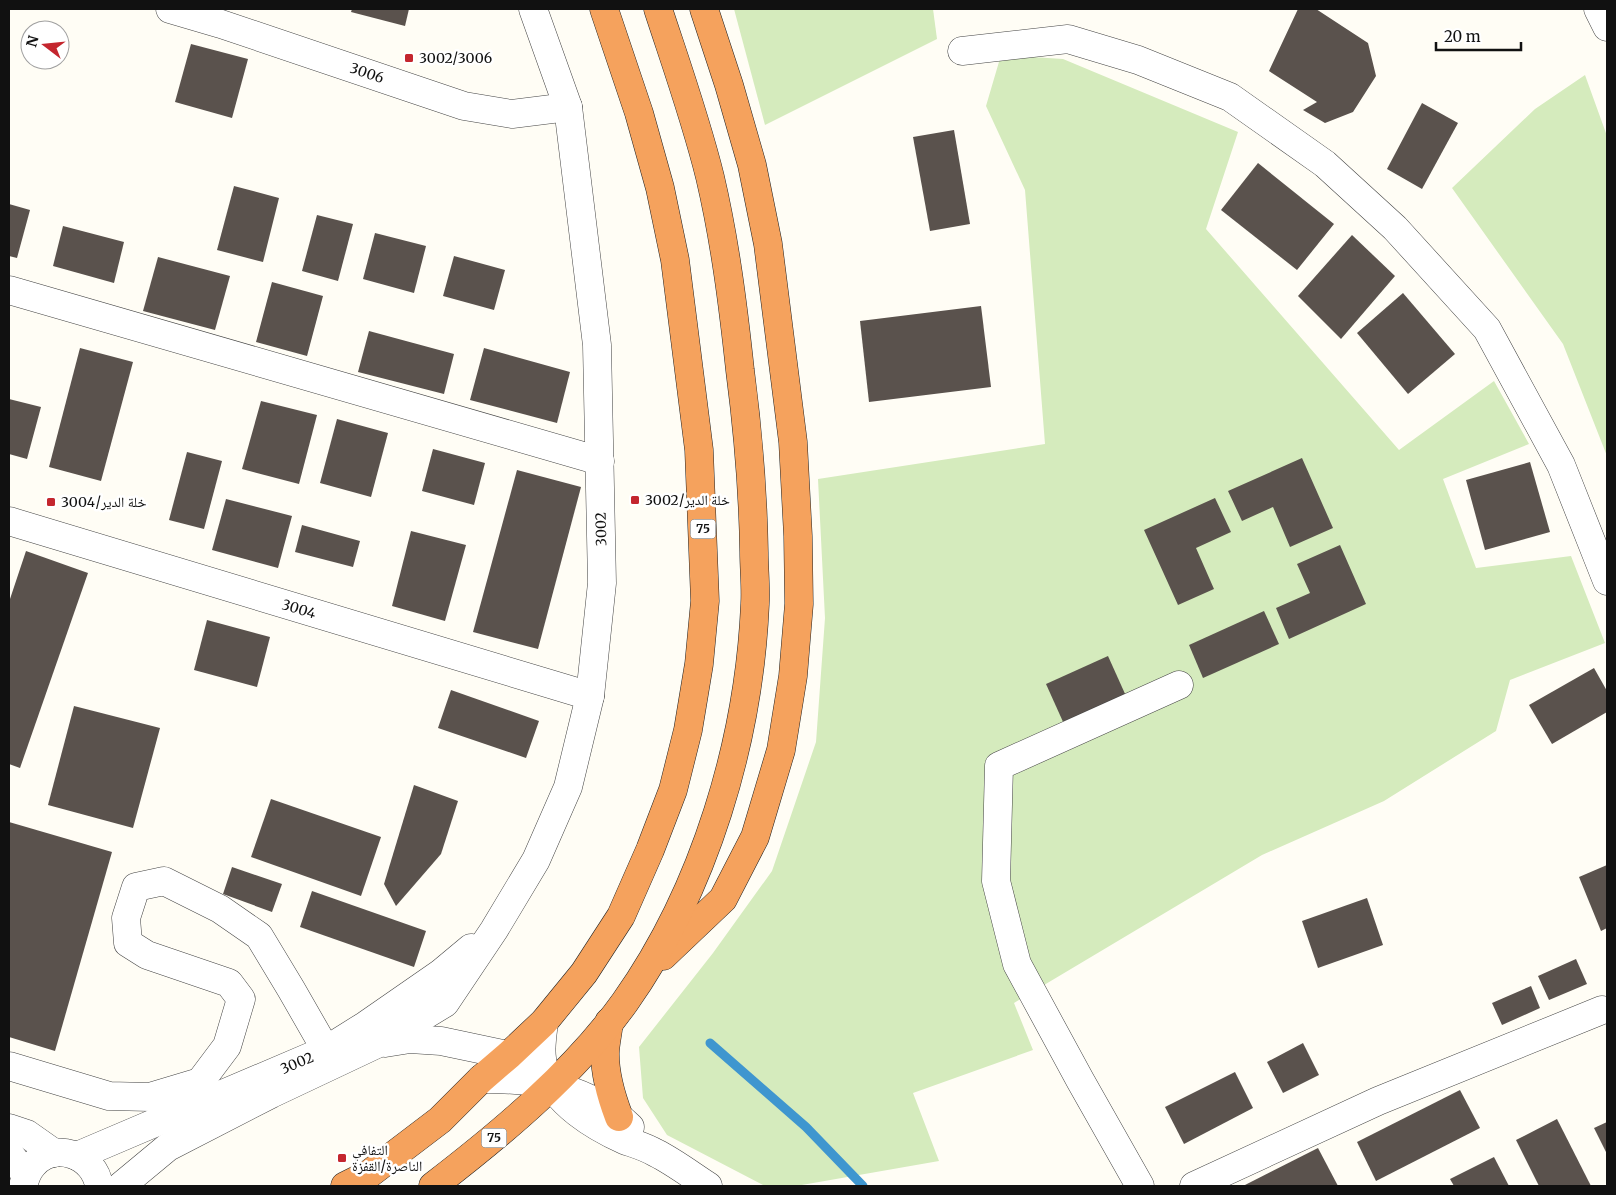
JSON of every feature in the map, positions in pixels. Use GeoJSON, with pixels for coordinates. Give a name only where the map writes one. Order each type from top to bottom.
{"type":"FeatureCollection","features":[{"type":"Feature","properties":{"kind":"highway","name":"75"},"geometry":{"type":"LineString","coordinates":[[345,1186],[369,1174],[440,1120],[481,1079],[509,1056],[544,1022],[584,973],[621,916],[650,850],[673,790],[688,730],[699,664],[705,602],[699,450],[675,260],[660,188],[639,113],[604,9]]}},
{"type":"Feature","properties":{"kind":"highway","name":"75"},"geometry":{"type":"LineString","coordinates":[[433,1186],[486,1145],[547,1072],[581,1056],[625,1002],[665,940],[697,869],[721,805],[738,740],[749,670],[755,603],[749,445],[725,252],[709,176],[687,98],[658,9]]}},
{"type":"Feature","properties":{"kind":"highway"},"geometry":{"type":"LineString","coordinates":[[642,976],[723,899],[754,837],[781,750],[793,676],[799,604],[798,536],[793,442],[768,244],[752,165],[729,85],[704,9]]}},
{"type":"Feature","properties":{"kind":"highway"},"geometry":{"type":"LineString","coordinates":[[609,1022],[605,1052],[606,1072],[610,1091],[619,1116]]}},
{"type":"Feature","properties":{"kind":"street","name":"3006"},"geometry":{"type":"LineString","coordinates":[[170,9],[221,24],[464,106],[512,114],[568,107]]}},
{"type":"Feature","properties":{"kind":"street","name":"3002"},"geometry":{"type":"LineString","coordinates":[[121,1186],[168,1147],[271,1094],[379,1044],[445,1003],[494,930],[536,860],[568,787],[590,696],[602,583],[597,345],[568,107],[533,9]]}},
{"type":"Feature","properties":{"kind":"street"},"geometry":{"type":"LineString","coordinates":[[1598,9],[1607,27]]}},
{"type":"Feature","properties":{"kind":"street"},"geometry":{"type":"LineString","coordinates":[[962,51],[1068,39],[1138,60],[1230,97],[1325,164],[1394,228],[1487,329],[1561,465],[1607,581]]}},
{"type":"Feature","properties":{"kind":"street"},"geometry":{"type":"LineString","coordinates":[[9,290],[600,462]]}},
{"type":"Feature","properties":{"kind":"street","name":"3004"},"geometry":{"type":"LineString","coordinates":[[9,521],[590,696]]}},
{"type":"Feature","properties":{"kind":"street"},"geometry":{"type":"LineString","coordinates":[[1140,1186],[1016,964],[996,881],[999,766],[1180,685]]}},
{"type":"Feature","properties":{"kind":"street"},"geometry":{"type":"LineString","coordinates":[[9,1066],[109,1096],[150,1097],[200,1082],[227,1046],[240,999],[229,983],[147,955],[128,943],[126,918],[136,887],[164,880],[220,909],[258,936],[326,1050]]}},
{"type":"Feature","properties":{"kind":"street","name":"3002"},"geometry":{"type":"LineString","coordinates":[[25,1180],[33,1164],[42,1157],[65,1154],[326,1050],[441,974],[494,930]]}},
{"type":"Feature","properties":{"kind":"street"},"geometry":{"type":"LineString","coordinates":[[1194,1186],[1378,1101],[1602,1010]]}},
{"type":"Feature","properties":{"kind":"street"},"geometry":{"type":"LineString","coordinates":[[544,1022],[541,1047],[547,1072],[568,1104],[600,1128],[624,1140],[656,1152]]}},
{"type":"Feature","properties":{"kind":"street"},"geometry":{"type":"LineString","coordinates":[[379,1044],[410,1039],[429,1040],[454,1043],[527,1059],[619,1116],[656,1152],[708,1186]]}},
{"type":"Feature","properties":{"kind":"street"},"geometry":{"type":"LineString","coordinates":[[481,1079],[507,1078],[547,1072]]}},
{"type":"Feature","properties":{"kind":"street"},"geometry":{"type":"LineString","coordinates":[[9,1128],[27,1134],[65,1154],[87,1162],[95,1172],[99,1186]]}},
{"type":"Feature","properties":{"kind":"street"},"geometry":{"type":"LineString","coordinates":[[9,1153],[25,1180]]}},
{"type":"Feature","properties":{"kind":"green space"},"geometry":{"type":"Polygon","coordinates":[[[734,9],[933,9],[937,39],[765,125],[734,9]]]}},
{"type":"Feature","properties":{"kind":"green space"},"geometry":{"type":"Polygon","coordinates":[[[1001,55],[1063,59],[1238,132],[1206,229],[1399,450],[1494,381],[1529,444],[1443,479],[1476,568],[1571,556],[1605,643],[1510,680],[1496,731],[1384,801],[1262,855],[1014,1003],[1033,1050],[913,1093],[939,1161],[796,1186],[765,1186],[667,1135],[643,1098],[639,1047],[713,953],[772,871],[816,742],[825,618],[818,479],[1045,444],[1025,190],[986,106],[1001,55]]]}},
{"type":"Feature","properties":{"kind":"green space"},"geometry":{"type":"Polygon","coordinates":[[[1585,75],[1607,136],[1607,456],[1563,344],[1452,188],[1535,109],[1585,75]]]}},
{"type":"Feature","properties":{"kind":"building"},"geometry":{"type":"Polygon","coordinates":[[[352,9],[409,9],[405,26],[351,12],[352,9]]]}},
{"type":"Feature","properties":{"kind":"building"},"geometry":{"type":"Polygon","coordinates":[[[1298,9],[1316,9],[1368,43],[1376,76],[1353,112],[1325,123],[1303,110],[1317,102],[1269,71],[1298,9]]]}},
{"type":"Feature","properties":{"kind":"building"},"geometry":{"type":"Polygon","coordinates":[[[191,44],[248,59],[232,118],[175,102],[191,44]]]}},
{"type":"Feature","properties":{"kind":"building"},"geometry":{"type":"Polygon","coordinates":[[[1422,103],[1458,123],[1422,189],[1387,169],[1422,103]]]}},
{"type":"Feature","properties":{"kind":"building"},"geometry":{"type":"Polygon","coordinates":[[[954,130],[970,224],[930,231],[913,137],[954,130]]]}},
{"type":"Feature","properties":{"kind":"building"},"geometry":{"type":"Polygon","coordinates":[[[1258,163],[1334,224],[1297,270],[1221,210],[1258,163]]]}},
{"type":"Feature","properties":{"kind":"building"},"geometry":{"type":"Polygon","coordinates":[[[234,186],[279,198],[263,262],[217,250],[234,186]]]}},
{"type":"Feature","properties":{"kind":"building"},"geometry":{"type":"Polygon","coordinates":[[[9,204],[30,210],[17,258],[9,256],[9,204]]]}},
{"type":"Feature","properties":{"kind":"building"},"geometry":{"type":"Polygon","coordinates":[[[317,215],[353,224],[338,281],[302,271],[317,215]]]}},
{"type":"Feature","properties":{"kind":"building"},"geometry":{"type":"Polygon","coordinates":[[[63,226],[124,242],[114,283],[53,266],[63,226]]]}},
{"type":"Feature","properties":{"kind":"building"},"geometry":{"type":"Polygon","coordinates":[[[375,233],[426,246],[414,293],[363,279],[375,233]]]}},
{"type":"Feature","properties":{"kind":"building"},"geometry":{"type":"Polygon","coordinates":[[[1352,235],[1395,276],[1341,339],[1298,296],[1352,235]]]}},
{"type":"Feature","properties":{"kind":"building"},"geometry":{"type":"Polygon","coordinates":[[[454,256],[505,270],[494,310],[443,296],[454,256]]]}},
{"type":"Feature","properties":{"kind":"building"},"geometry":{"type":"Polygon","coordinates":[[[158,257],[230,276],[215,330],[143,311],[158,257]]]}},
{"type":"Feature","properties":{"kind":"building"},"geometry":{"type":"Polygon","coordinates":[[[272,282],[323,296],[307,356],[256,342],[272,282]]]}},
{"type":"Feature","properties":{"kind":"building"},"geometry":{"type":"Polygon","coordinates":[[[1403,293],[1455,354],[1408,394],[1357,333],[1403,293]]]}},
{"type":"Feature","properties":{"kind":"building"},"geometry":{"type":"Polygon","coordinates":[[[981,306],[991,387],[869,402],[860,321],[981,306]]]}},
{"type":"Feature","properties":{"kind":"building"},"geometry":{"type":"Polygon","coordinates":[[[369,331],[454,354],[444,394],[358,372],[369,331]]]}},
{"type":"Feature","properties":{"kind":"building"},"geometry":{"type":"Polygon","coordinates":[[[80,348],[133,362],[101,481],[49,467],[80,348]]]}},
{"type":"Feature","properties":{"kind":"building"},"geometry":{"type":"Polygon","coordinates":[[[484,348],[570,372],[557,423],[470,400],[484,348]]]}},
{"type":"Feature","properties":{"kind":"building"},"geometry":{"type":"Polygon","coordinates":[[[9,399],[41,407],[27,459],[9,454],[9,399]]]}},
{"type":"Feature","properties":{"kind":"building"},"geometry":{"type":"Polygon","coordinates":[[[261,401],[317,415],[299,484],[242,469],[261,401]]]}},
{"type":"Feature","properties":{"kind":"building"},"geometry":{"type":"Polygon","coordinates":[[[337,419],[388,433],[371,497],[320,483],[337,419]]]}},
{"type":"Feature","properties":{"kind":"building"},"geometry":{"type":"Polygon","coordinates":[[[433,449],[485,463],[474,505],[422,491],[433,449]]]}},
{"type":"Feature","properties":{"kind":"building"},"geometry":{"type":"Polygon","coordinates":[[[187,452],[222,461],[204,529],[169,520],[187,452]]]}},
{"type":"Feature","properties":{"kind":"building"},"geometry":{"type":"Polygon","coordinates":[[[1302,458],[1333,528],[1290,547],[1273,507],[1242,521],[1228,491],[1302,458]]]}},
{"type":"Feature","properties":{"kind":"building"},"geometry":{"type":"Polygon","coordinates":[[[1530,462],[1550,532],[1485,550],[1466,480],[1530,462]]]}},
{"type":"Feature","properties":{"kind":"building"},"geometry":{"type":"Polygon","coordinates":[[[517,470],[581,487],[538,649],[473,632],[517,470]]]}},
{"type":"Feature","properties":{"kind":"building"},"geometry":{"type":"Polygon","coordinates":[[[1215,498],[1231,532],[1196,548],[1214,589],[1178,605],[1144,530],[1215,498]]]}},
{"type":"Feature","properties":{"kind":"building"},"geometry":{"type":"Polygon","coordinates":[[[226,499],[292,516],[278,568],[212,550],[226,499]]]}},
{"type":"Feature","properties":{"kind":"building"},"geometry":{"type":"Polygon","coordinates":[[[302,525],[360,541],[353,567],[295,552],[302,525]]]}},
{"type":"Feature","properties":{"kind":"building"},"geometry":{"type":"Polygon","coordinates":[[[411,531],[466,545],[445,621],[392,606],[411,531]]]}},
{"type":"Feature","properties":{"kind":"building"},"geometry":{"type":"Polygon","coordinates":[[[1340,545],[1366,604],[1289,639],[1276,608],[1310,593],[1297,564],[1340,545]]]}},
{"type":"Feature","properties":{"kind":"building"},"geometry":{"type":"Polygon","coordinates":[[[26,551],[88,573],[20,768],[9,764],[9,602],[26,551]]]}},
{"type":"Feature","properties":{"kind":"building"},"geometry":{"type":"Polygon","coordinates":[[[1264,611],[1279,644],[1203,678],[1189,645],[1264,611]]]}},
{"type":"Feature","properties":{"kind":"building"},"geometry":{"type":"Polygon","coordinates":[[[207,620],[270,637],[257,687],[194,670],[207,620]]]}},
{"type":"Feature","properties":{"kind":"building"},"geometry":{"type":"Polygon","coordinates":[[[1108,656],[1126,696],[1064,724],[1046,684],[1108,656]]]}},
{"type":"Feature","properties":{"kind":"building"},"geometry":{"type":"Polygon","coordinates":[[[1594,668],[1607,691],[1607,712],[1552,744],[1529,705],[1594,668]]]}},
{"type":"Feature","properties":{"kind":"building"},"geometry":{"type":"Polygon","coordinates":[[[451,690],[539,721],[526,758],[438,728],[451,690]]]}},
{"type":"Feature","properties":{"kind":"building"},"geometry":{"type":"Polygon","coordinates":[[[74,706],[160,728],[133,828],[48,805],[74,706]]]}},
{"type":"Feature","properties":{"kind":"building"},"geometry":{"type":"Polygon","coordinates":[[[414,785],[458,801],[441,854],[396,906],[384,884],[414,785]]]}},
{"type":"Feature","properties":{"kind":"building"},"geometry":{"type":"Polygon","coordinates":[[[271,799],[381,837],[361,896],[251,857],[271,799]]]}},
{"type":"Feature","properties":{"kind":"building"},"geometry":{"type":"Polygon","coordinates":[[[9,822],[112,852],[55,1051],[9,1037],[9,822]]]}},
{"type":"Feature","properties":{"kind":"building"},"geometry":{"type":"Polygon","coordinates":[[[1607,865],[1607,928],[1601,931],[1579,877],[1607,865]]]}},
{"type":"Feature","properties":{"kind":"building"},"geometry":{"type":"Polygon","coordinates":[[[232,867],[282,884],[272,912],[223,894],[232,867]]]}},
{"type":"Feature","properties":{"kind":"building"},"geometry":{"type":"Polygon","coordinates":[[[312,891],[426,931],[414,967],[300,927],[312,891]]]}},
{"type":"Feature","properties":{"kind":"building"},"geometry":{"type":"Polygon","coordinates":[[[1367,898],[1383,945],[1318,968],[1302,921],[1367,898]]]}},
{"type":"Feature","properties":{"kind":"building"},"geometry":{"type":"Polygon","coordinates":[[[1576,959],[1587,984],[1549,1000],[1538,976],[1576,959]]]}},
{"type":"Feature","properties":{"kind":"building"},"geometry":{"type":"Polygon","coordinates":[[[1531,986],[1540,1008],[1502,1025],[1492,1003],[1531,986]]]}},
{"type":"Feature","properties":{"kind":"building"},"geometry":{"type":"Polygon","coordinates":[[[1303,1043],[1319,1075],[1283,1093],[1267,1062],[1303,1043]]]}},
{"type":"Feature","properties":{"kind":"building"},"geometry":{"type":"Polygon","coordinates":[[[1235,1072],[1253,1108],[1184,1144],[1165,1107],[1235,1072]]]}},
{"type":"Feature","properties":{"kind":"building"},"geometry":{"type":"Polygon","coordinates":[[[1460,1090],[1480,1128],[1376,1181],[1357,1142],[1460,1090]]]}},
{"type":"Feature","properties":{"kind":"building"},"geometry":{"type":"Polygon","coordinates":[[[1557,1119],[1591,1186],[1539,1186],[1516,1140],[1557,1119]]]}},
{"type":"Feature","properties":{"kind":"building"},"geometry":{"type":"Polygon","coordinates":[[[1607,1122],[1607,1154],[1594,1128],[1607,1122]]]}},
{"type":"Feature","properties":{"kind":"building"},"geometry":{"type":"Polygon","coordinates":[[[1318,1148],[1338,1186],[1243,1186],[1318,1148]]]}},
{"type":"Feature","properties":{"kind":"building"},"geometry":{"type":"Polygon","coordinates":[[[1494,1157],[1509,1186],[1454,1186],[1450,1179],[1494,1157]]]}},
{"type":"Feature","properties":{"kind":"waterway"},"geometry":{"type":"LineString","coordinates":[[710,1043],[806,1127],[863,1186]]}},
{"type":"Feature","properties":{"kind":"place","name":"3002/3006"},"geometry":{"type":"Point","coordinates":[409,58]}},
{"type":"Feature","properties":{"kind":"place","name":"خلة الدير/3002"},"geometry":{"type":"Point","coordinates":[635,500]}},
{"type":"Feature","properties":{"kind":"place","name":"خلة الدير/3004"},"geometry":{"type":"Point","coordinates":[51,502]}},
{"type":"Feature","properties":{"kind":"place","name":"التفافي الناصرة/القفزة"},"geometry":{"type":"Point","coordinates":[342,1158]}}]}
